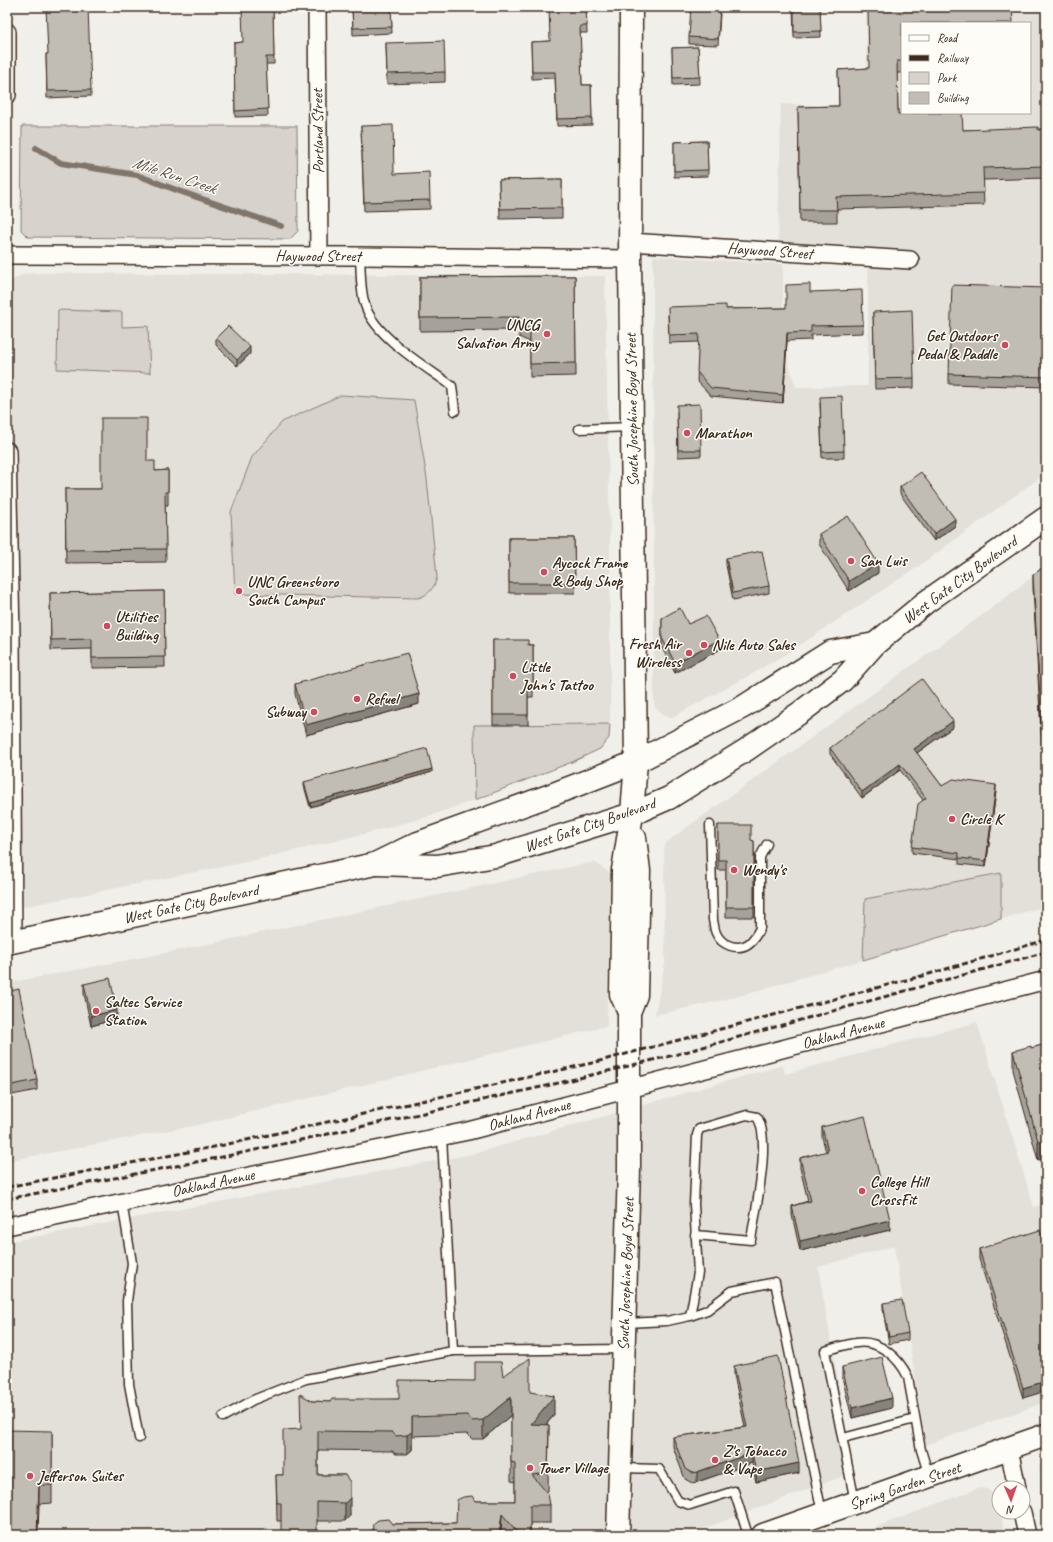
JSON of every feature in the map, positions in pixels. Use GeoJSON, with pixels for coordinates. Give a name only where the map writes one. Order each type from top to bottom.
{"type":"FeatureCollection","features":[{"type":"Feature","properties":{"kind":"main road","name":"South Josephine Boyd Street"},"geometry":{"type":"LineString","coordinates":[[618,1535],[630,1169],[628,1012],[621,994],[622,870],[632,814],[636,762],[630,250],[631,7]]}},
{"type":"Feature","properties":{"kind":"main road","name":"West Gate City Boulevard"},"geometry":{"type":"LineString","coordinates":[[10,942],[375,864],[437,866],[496,856],[632,814],[669,798],[746,750],[800,712],[843,680],[875,644],[926,602],[1046,518]]}},
{"type":"Feature","properties":{"kind":"main road","name":"West Gate City Boulevard"},"geometry":{"type":"LineString","coordinates":[[375,864],[418,843],[551,796],[636,762],[743,707],[830,652],[875,644]]}},
{"type":"Feature","properties":{"kind":"main road","name":"Spring Garden Street"},"geometry":{"type":"LineString","coordinates":[[763,1535],[1046,1435]]}},
{"type":"Feature","properties":{"kind":"street","name":"Portland Street"},"geometry":{"type":"LineString","coordinates":[[317,7],[319,256]]}},
{"type":"Feature","properties":{"kind":"street"},"geometry":{"type":"LineString","coordinates":[[7,32],[7,95]]}},
{"type":"Feature","properties":{"kind":"street","name":"Haywood Street"},"geometry":{"type":"LineString","coordinates":[[7,255],[360,256],[630,250],[910,260]]}},
{"type":"Feature","properties":{"kind":"street"},"geometry":{"type":"LineString","coordinates":[[7,451],[10,942]]}},
{"type":"Feature","properties":{"kind":"street","name":"Oakland Avenue"},"geometry":{"type":"LineString","coordinates":[[7,1226],[442,1136],[629,1090],[1046,980]]}},
{"type":"Feature","properties":{"kind":"street"},"geometry":{"type":"LineString","coordinates":[[1009,1449],[1015,1480]]}},
{"type":"Feature","properties":{"kind":"street"},"geometry":{"type":"LineString","coordinates":[[1024,1520],[1027,1535]]}},
{"type":"Feature","properties":{"kind":"lane"},"geometry":{"type":"LineString","coordinates":[[360,256],[365,305],[372,321],[385,336],[452,386],[455,412]]}},
{"type":"Feature","properties":{"kind":"lane"},"geometry":{"type":"LineString","coordinates":[[578,429],[632,428]]}},
{"type":"Feature","properties":{"kind":"lane"},"geometry":{"type":"LineString","coordinates":[[710,825],[713,920],[715,932],[720,939],[727,944],[742,947],[756,936],[760,928],[760,857],[766,844]]}},
{"type":"Feature","properties":{"kind":"lane"},"geometry":{"type":"LineString","coordinates":[[690,1316],[698,1273],[695,1235],[694,1204],[696,1135],[699,1129],[747,1115],[757,1117],[762,1123],[764,1152],[751,1240],[695,1235]]}},
{"type":"Feature","properties":{"kind":"lane"},"geometry":{"type":"LineString","coordinates":[[442,1136],[453,1351]]}},
{"type":"Feature","properties":{"kind":"lane"},"geometry":{"type":"LineString","coordinates":[[122,1202],[132,1263],[127,1302],[129,1384],[139,1438]]}},
{"type":"Feature","properties":{"kind":"lane"},"geometry":{"type":"LineString","coordinates":[[625,1323],[667,1321],[690,1316],[707,1310],[732,1291],[776,1282],[822,1514]]}},
{"type":"Feature","properties":{"kind":"lane"},"geometry":{"type":"LineString","coordinates":[[855,1503],[826,1351],[858,1342],[872,1344],[884,1349],[894,1356],[903,1367],[908,1377],[921,1450],[929,1477]]}},
{"type":"Feature","properties":{"kind":"lane"},"geometry":{"type":"LineString","coordinates":[[223,1417],[253,1400],[306,1379],[453,1351],[624,1349]]}},
{"type":"Feature","properties":{"kind":"lane"},"geometry":{"type":"LineString","coordinates":[[843,1438],[915,1419]]}},
{"type":"Feature","properties":{"kind":"lane"},"geometry":{"type":"LineString","coordinates":[[621,1468],[659,1469],[678,1500],[690,1505],[734,1491],[748,1535]]}},
{"type":"Feature","properties":{"kind":"shaded area"},"geometry":{"type":"Polygon","coordinates":[[[866,7],[1046,7],[1046,473],[919,566],[797,647],[747,677],[670,718],[655,708],[654,701],[653,256],[783,264],[783,347],[796,387],[868,386],[868,247],[778,242],[781,104],[867,107],[866,7]]]}},
{"type":"Feature","properties":{"kind":"shaded area","name":"UNC Greensboro South Campus"},"geometry":{"type":"Polygon","coordinates":[[[24,274],[605,276],[610,545],[610,724],[474,725],[475,800],[426,817],[372,832],[251,861],[7,910],[7,283],[24,274]]]}},
{"type":"Feature","properties":{"kind":"shaded area"},"geometry":{"type":"Polygon","coordinates":[[[1046,566],[1046,906],[1001,919],[1001,873],[865,899],[863,960],[728,999],[655,1015],[665,963],[664,851],[665,845],[668,841],[996,605],[1046,566]]]}},
{"type":"Feature","properties":{"kind":"shaded area"},"geometry":{"type":"Polygon","coordinates":[[[594,862],[610,873],[607,1026],[198,1125],[7,1161],[7,983],[165,953],[594,862]]]}},
{"type":"Feature","properties":{"kind":"shaded area"},"geometry":{"type":"Polygon","coordinates":[[[977,1022],[1034,1207],[1046,1203],[1046,1402],[926,1445],[894,1246],[818,1267],[854,1472],[687,1535],[7,1535],[7,1242],[472,1154],[783,1065],[785,1074],[977,1022]]]}},
{"type":"Feature","properties":{"kind":"shaded area"},"geometry":{"type":"Polygon","coordinates":[[[1046,1463],[1046,1509],[1039,1466],[1046,1463]]]}},
{"type":"Feature","properties":{"kind":"shaded area"},"geometry":{"type":"Polygon","coordinates":[[[979,1488],[987,1489],[991,1492],[991,1520],[1002,1520],[1004,1535],[855,1535],[979,1488]]]}},
{"type":"Feature","properties":{"kind":"green space"},"geometry":{"type":"Polygon","coordinates":[[[22,126],[297,126],[298,231],[290,239],[28,237],[21,230],[22,126]]]}},
{"type":"Feature","properties":{"kind":"green space"},"geometry":{"type":"Polygon","coordinates":[[[58,310],[122,312],[122,327],[148,326],[150,373],[57,369],[58,310]]]}},
{"type":"Feature","properties":{"kind":"green space"},"geometry":{"type":"Polygon","coordinates":[[[341,395],[414,400],[427,479],[437,577],[435,584],[428,593],[418,598],[235,594],[231,512],[252,457],[282,422],[341,395]]]}},
{"type":"Feature","properties":{"kind":"green space"},"geometry":{"type":"Polygon","coordinates":[[[610,724],[609,738],[600,749],[572,762],[475,800],[474,725],[610,724]]]}},
{"type":"Feature","properties":{"kind":"green space"},"geometry":{"type":"Polygon","coordinates":[[[1001,873],[1001,919],[863,960],[865,899],[1001,873]]]}},
{"type":"Feature","properties":{"kind":"building"},"geometry":{"type":"Polygon","coordinates":[[[46,7],[88,7],[91,90],[47,91],[46,54],[48,54],[46,7]]]}},
{"type":"Feature","properties":{"kind":"building"},"geometry":{"type":"Polygon","coordinates":[[[242,7],[273,7],[274,57],[266,57],[268,109],[235,111],[234,43],[243,42],[242,7]]]}},
{"type":"Feature","properties":{"kind":"building"},"geometry":{"type":"Polygon","coordinates":[[[352,7],[391,7],[392,27],[353,28],[352,7]]]}},
{"type":"Feature","properties":{"kind":"building"},"geometry":{"type":"Polygon","coordinates":[[[549,7],[586,7],[587,26],[580,26],[582,85],[591,85],[592,118],[557,119],[555,72],[532,72],[531,42],[550,41],[549,7]]]}},
{"type":"Feature","properties":{"kind":"building"},"geometry":{"type":"Polygon","coordinates":[[[691,7],[720,7],[718,39],[689,37],[691,7]]]}},
{"type":"Feature","properties":{"kind":"building"},"geometry":{"type":"Polygon","coordinates":[[[794,7],[820,7],[821,31],[794,32],[794,7]]]}},
{"type":"Feature","properties":{"kind":"building"},"geometry":{"type":"Polygon","coordinates":[[[868,7],[1012,7],[1013,22],[901,22],[901,61],[897,61],[898,114],[962,114],[963,130],[1038,127],[1038,130],[1046,129],[1046,166],[983,168],[984,193],[836,197],[837,210],[800,210],[798,107],[839,106],[838,70],[869,68],[868,7]]]}},
{"type":"Feature","properties":{"kind":"building"},"geometry":{"type":"Polygon","coordinates":[[[444,41],[445,72],[387,74],[386,43],[444,41]]]}},
{"type":"Feature","properties":{"kind":"building"},"geometry":{"type":"Polygon","coordinates":[[[698,47],[700,77],[673,78],[672,48],[698,47]]]}},
{"type":"Feature","properties":{"kind":"building"},"geometry":{"type":"Polygon","coordinates":[[[393,125],[394,174],[429,172],[430,200],[364,202],[361,126],[393,125]]]}},
{"type":"Feature","properties":{"kind":"building"},"geometry":{"type":"Polygon","coordinates":[[[707,141],[708,170],[674,171],[674,142],[707,141]]]}},
{"type":"Feature","properties":{"kind":"building"},"geometry":{"type":"Polygon","coordinates":[[[562,179],[562,208],[500,209],[499,180],[562,179]]]}},
{"type":"Feature","properties":{"kind":"building","name":"UNCG Salvation Army"},"geometry":{"type":"Polygon","coordinates":[[[575,276],[576,363],[530,364],[530,329],[519,324],[519,317],[420,318],[420,277],[575,276]]]}},
{"type":"Feature","properties":{"kind":"building"},"geometry":{"type":"Polygon","coordinates":[[[810,284],[810,292],[862,290],[863,325],[811,326],[811,332],[787,333],[783,395],[711,388],[697,372],[699,334],[669,335],[668,307],[726,305],[726,309],[786,308],[786,285],[810,284]]]}},
{"type":"Feature","properties":{"kind":"building"},"geometry":{"type":"Polygon","coordinates":[[[952,285],[1046,288],[1046,377],[949,374],[952,285]]]}},
{"type":"Feature","properties":{"kind":"building"},"geometry":{"type":"Polygon","coordinates":[[[912,310],[914,378],[875,379],[873,312],[912,310]]]}},
{"type":"Feature","properties":{"kind":"building"},"geometry":{"type":"Polygon","coordinates":[[[228,326],[250,347],[237,360],[216,338],[228,326]]]}},
{"type":"Feature","properties":{"kind":"building"},"geometry":{"type":"Polygon","coordinates":[[[842,396],[844,451],[822,452],[820,397],[842,396]]]}},
{"type":"Feature","properties":{"kind":"building"},"geometry":{"type":"Polygon","coordinates":[[[700,404],[701,450],[678,450],[677,405],[700,404]]]}},
{"type":"Feature","properties":{"kind":"building"},"geometry":{"type":"Polygon","coordinates":[[[101,418],[147,418],[147,461],[155,461],[155,471],[168,470],[168,492],[165,492],[166,549],[66,550],[65,489],[101,489],[101,418]]]}},
{"type":"Feature","properties":{"kind":"building"},"geometry":{"type":"Polygon","coordinates":[[[921,472],[955,519],[934,534],[900,487],[921,472]]]}},
{"type":"Feature","properties":{"kind":"building"},"geometry":{"type":"Polygon","coordinates":[[[848,516],[878,563],[849,581],[819,534],[848,516]]]}},
{"type":"Feature","properties":{"kind":"building"},"geometry":{"type":"Polygon","coordinates":[[[509,538],[574,538],[575,583],[509,583],[509,538]]]}},
{"type":"Feature","properties":{"kind":"building"},"geometry":{"type":"Polygon","coordinates":[[[762,551],[769,586],[733,593],[726,558],[762,551]]]}},
{"type":"Feature","properties":{"kind":"building"},"geometry":{"type":"Polygon","coordinates":[[[1046,565],[1046,753],[1043,753],[1033,575],[1046,565]]]}},
{"type":"Feature","properties":{"kind":"building","name":"Utilities Building"},"geometry":{"type":"Polygon","coordinates":[[[164,591],[165,657],[92,658],[92,639],[51,640],[50,593],[164,591]]]}},
{"type":"Feature","properties":{"kind":"building"},"geometry":{"type":"Polygon","coordinates":[[[680,608],[688,624],[706,616],[719,640],[675,663],[662,638],[662,618],[680,608]]]}},
{"type":"Feature","properties":{"kind":"building","name":"Little John's Tattoo"},"geometry":{"type":"Polygon","coordinates":[[[493,640],[528,640],[528,645],[533,645],[533,687],[528,687],[528,715],[493,715],[493,640]]]}},
{"type":"Feature","properties":{"kind":"building","name":"Refuel"},"geometry":{"type":"Polygon","coordinates":[[[407,653],[419,694],[306,725],[295,684],[407,653]]]}},
{"type":"Feature","properties":{"kind":"building"},"geometry":{"type":"Polygon","coordinates":[[[922,679],[953,721],[914,749],[942,786],[953,779],[996,785],[986,861],[959,858],[959,853],[912,847],[918,804],[926,798],[900,764],[862,792],[830,748],[922,679]]]}},
{"type":"Feature","properties":{"kind":"building"},"geometry":{"type":"Polygon","coordinates":[[[427,748],[432,769],[310,803],[304,782],[427,748]]]}},
{"type":"Feature","properties":{"kind":"building"},"geometry":{"type":"Polygon","coordinates":[[[718,825],[751,825],[751,840],[754,841],[754,907],[726,907],[726,860],[718,860],[718,825]]]}},
{"type":"Feature","properties":{"kind":"building"},"geometry":{"type":"Polygon","coordinates":[[[110,978],[117,1010],[91,1016],[84,984],[110,978]]]}},
{"type":"Feature","properties":{"kind":"building"},"geometry":{"type":"Polygon","coordinates":[[[19,989],[37,1080],[7,1086],[7,992],[19,989]]]}},
{"type":"Feature","properties":{"kind":"building"},"geometry":{"type":"Polygon","coordinates":[[[1046,1044],[1046,1139],[1038,1141],[1013,1051],[1046,1044]]]}},
{"type":"Feature","properties":{"kind":"building"},"geometry":{"type":"Polygon","coordinates":[[[865,1116],[890,1220],[800,1241],[792,1206],[811,1201],[800,1158],[828,1151],[822,1127],[865,1116]]]}},
{"type":"Feature","properties":{"kind":"building"},"geometry":{"type":"Polygon","coordinates":[[[1040,1230],[1046,1250],[1046,1381],[1023,1388],[979,1249],[1040,1230]]]}},
{"type":"Feature","properties":{"kind":"building"},"geometry":{"type":"Polygon","coordinates":[[[902,1300],[908,1333],[889,1337],[883,1303],[902,1300]]]}},
{"type":"Feature","properties":{"kind":"building"},"geometry":{"type":"Polygon","coordinates":[[[778,1356],[799,1463],[756,1472],[752,1453],[697,1472],[692,1473],[685,1469],[673,1437],[747,1427],[734,1366],[778,1356]]]}},
{"type":"Feature","properties":{"kind":"building"},"geometry":{"type":"Polygon","coordinates":[[[882,1357],[892,1398],[852,1408],[842,1367],[882,1357]]]}},
{"type":"Feature","properties":{"kind":"building","name":"Tower Village"},"geometry":{"type":"Polygon","coordinates":[[[530,1358],[530,1392],[554,1396],[531,1424],[549,1425],[548,1473],[532,1475],[548,1494],[550,1505],[530,1505],[530,1535],[520,1535],[502,1514],[499,1535],[372,1535],[373,1524],[378,1520],[388,1519],[392,1524],[456,1523],[457,1500],[463,1497],[472,1496],[475,1501],[515,1501],[515,1463],[511,1462],[511,1397],[483,1420],[472,1421],[467,1415],[412,1417],[412,1432],[407,1435],[396,1436],[392,1432],[318,1431],[318,1475],[345,1475],[350,1482],[350,1498],[345,1503],[317,1502],[317,1535],[281,1535],[281,1503],[277,1503],[276,1475],[283,1475],[283,1430],[301,1429],[300,1394],[312,1401],[330,1402],[332,1399],[399,1399],[399,1380],[475,1381],[475,1362],[501,1362],[503,1376],[530,1358]]]}},
{"type":"Feature","properties":{"kind":"building","name":"Jefferson Suites"},"geometry":{"type":"Polygon","coordinates":[[[7,1430],[52,1431],[52,1485],[39,1485],[37,1535],[7,1535],[7,1430]]]}},
{"type":"Feature","properties":{"kind":"waterway","name":"Mile Run Creek"},"geometry":{"type":"LineString","coordinates":[[36,148],[61,163],[137,175],[281,226]]}},
{"type":"Feature","properties":{"kind":"railway"},"geometry":{"type":"LineString","coordinates":[[7,1187],[224,1145],[592,1063],[929,974],[1046,940]]}},
{"type":"Feature","properties":{"kind":"railway"},"geometry":{"type":"LineString","coordinates":[[7,1199],[237,1154],[546,1086],[674,1055],[1046,952]]}},
{"type":"Feature","properties":{"kind":"place","name":"UNCG Salvation Army"},"geometry":{"type":"Point","coordinates":[547,334]}},
{"type":"Feature","properties":{"kind":"place","name":"Get Outdoors Pedal & Paddle"},"geometry":{"type":"Point","coordinates":[1005,345]}},
{"type":"Feature","properties":{"kind":"place","name":"Marathon"},"geometry":{"type":"Point","coordinates":[687,433]}},
{"type":"Feature","properties":{"kind":"place","name":"San Luis"},"geometry":{"type":"Point","coordinates":[851,561]}},
{"type":"Feature","properties":{"kind":"place","name":"Aycock Frame & Body Shop"},"geometry":{"type":"Point","coordinates":[544,572]}},
{"type":"Feature","properties":{"kind":"place","name":"UNC Greensboro South Campus"},"geometry":{"type":"Point","coordinates":[239,591]}},
{"type":"Feature","properties":{"kind":"place","name":"Utilities Building"},"geometry":{"type":"Point","coordinates":[107,626]}},
{"type":"Feature","properties":{"kind":"place","name":"Nile Auto Sales"},"geometry":{"type":"Point","coordinates":[704,645]}},
{"type":"Feature","properties":{"kind":"place","name":"Fresh Air Wireless"},"geometry":{"type":"Point","coordinates":[689,653]}},
{"type":"Feature","properties":{"kind":"place","name":"Little John's Tattoo"},"geometry":{"type":"Point","coordinates":[513,676]}},
{"type":"Feature","properties":{"kind":"place","name":"Refuel"},"geometry":{"type":"Point","coordinates":[357,699]}},
{"type":"Feature","properties":{"kind":"place","name":"Subway"},"geometry":{"type":"Point","coordinates":[314,712]}},
{"type":"Feature","properties":{"kind":"place","name":"Circle K"},"geometry":{"type":"Point","coordinates":[952,819]}},
{"type":"Feature","properties":{"kind":"place","name":"Wendy's"},"geometry":{"type":"Point","coordinates":[734,870]}},
{"type":"Feature","properties":{"kind":"place","name":"Saltec Service Station"},"geometry":{"type":"Point","coordinates":[96,1011]}},
{"type":"Feature","properties":{"kind":"place","name":"College Hill CrossFit"},"geometry":{"type":"Point","coordinates":[862,1191]}},
{"type":"Feature","properties":{"kind":"place","name":"Z's Tobacco & Vape"},"geometry":{"type":"Point","coordinates":[715,1460]}},
{"type":"Feature","properties":{"kind":"place","name":"Tower Village"},"geometry":{"type":"Point","coordinates":[530,1468]}},
{"type":"Feature","properties":{"kind":"place","name":"Jefferson Suites"},"geometry":{"type":"Point","coordinates":[30,1476]}}]}
